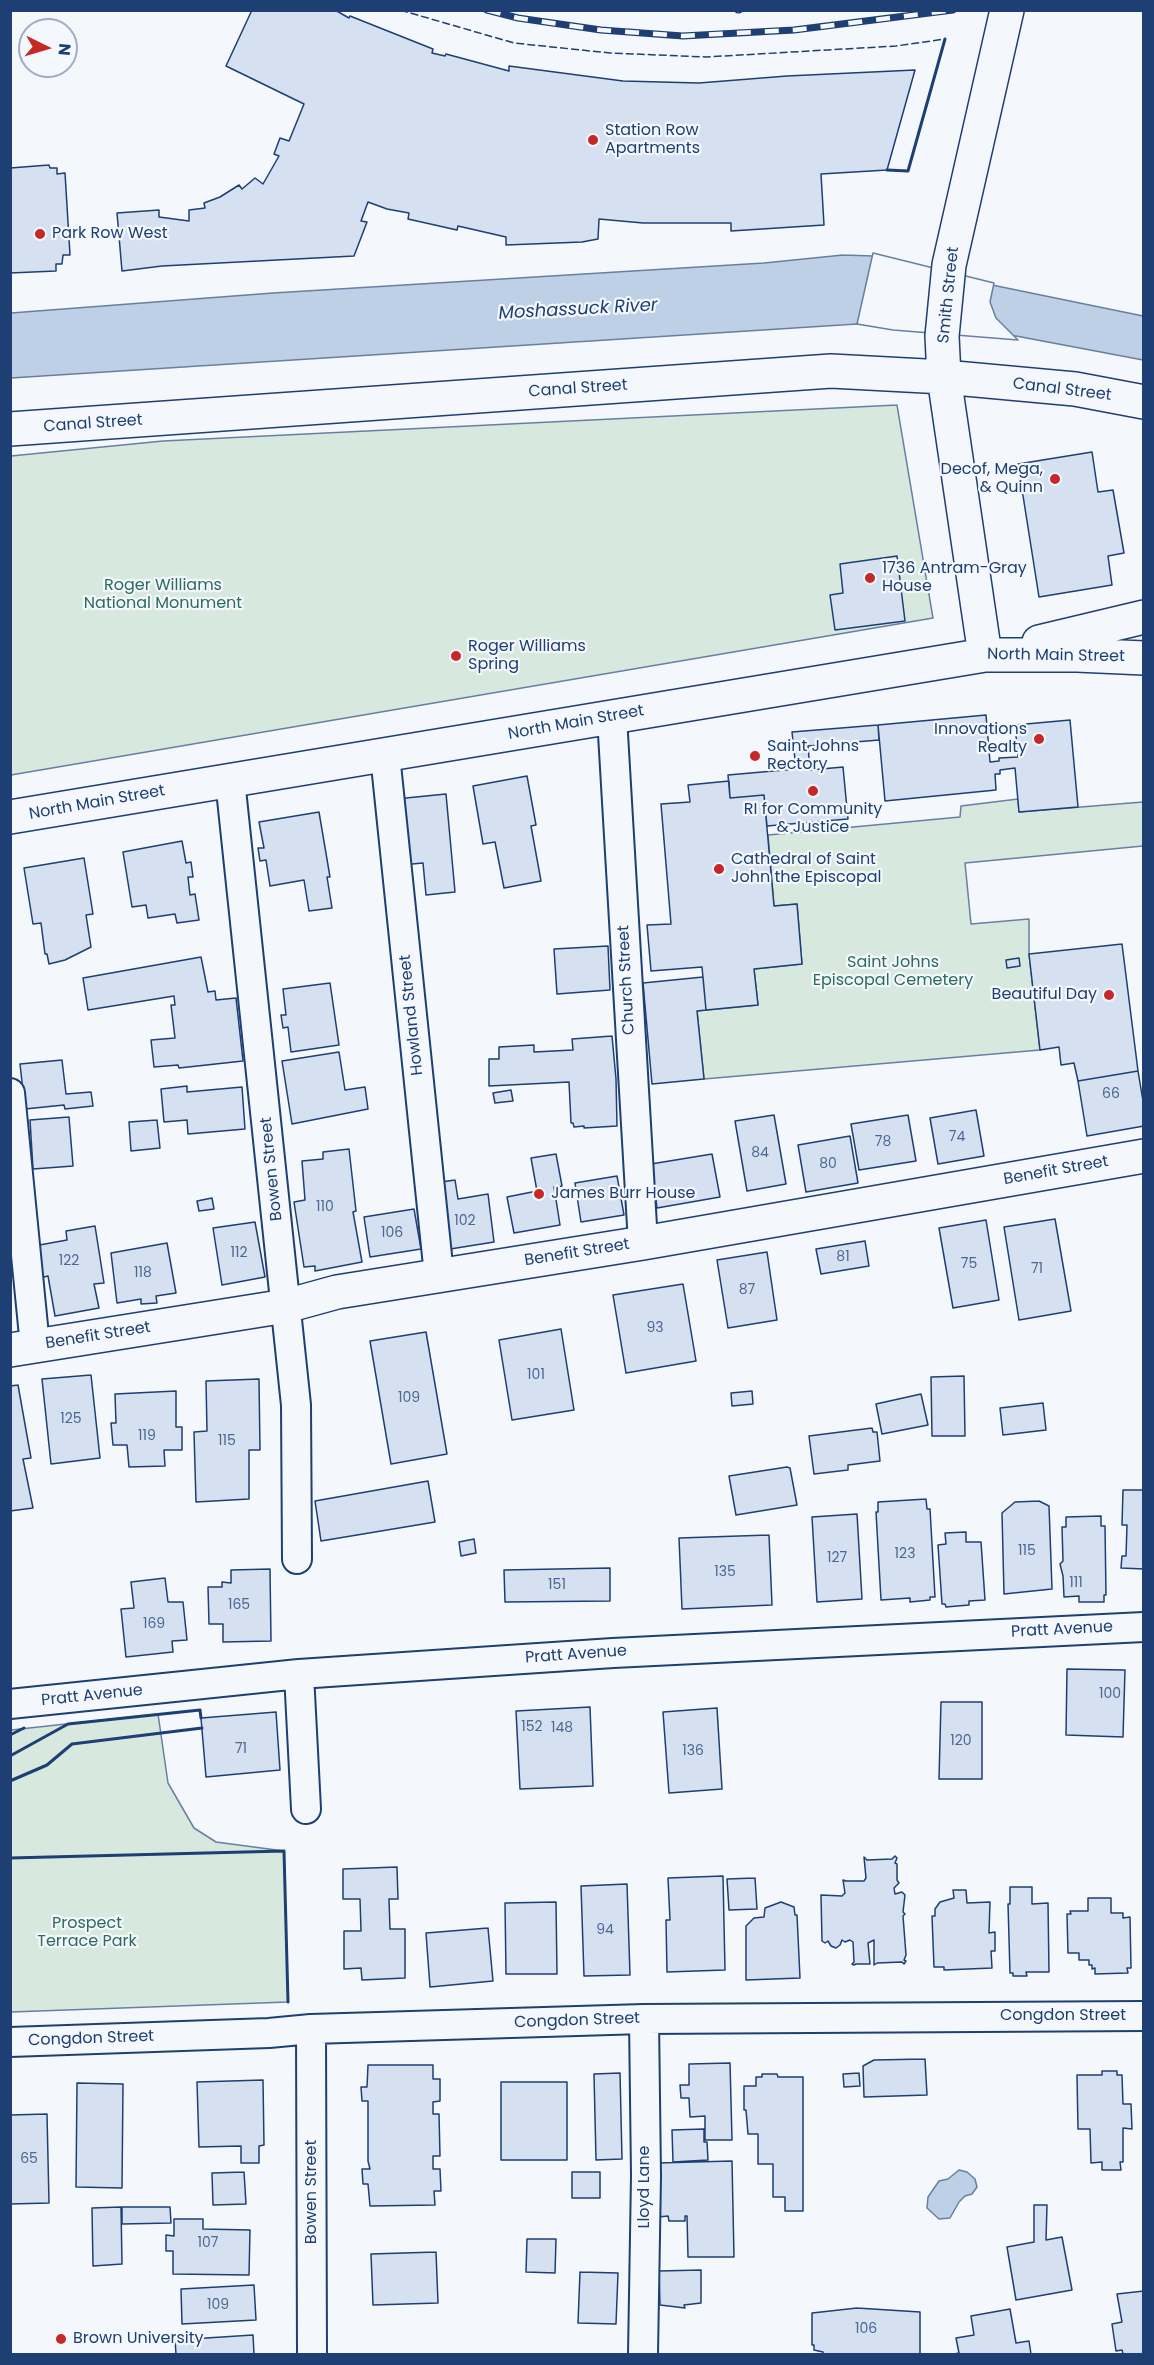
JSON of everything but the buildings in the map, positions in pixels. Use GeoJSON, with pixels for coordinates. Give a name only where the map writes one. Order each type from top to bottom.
{"type":"FeatureCollection","features":[{"type":"Feature","properties":{"kind":"main road","name":"Smith Street"},"geometry":{"type":"LineString","coordinates":[[984,655],[944,377],[942,336],[949,265],[1005,21]]}},
{"type":"Feature","properties":{"kind":"main road","name":"Canal Street"},"geometry":{"type":"LineString","coordinates":[[10,429],[831,371],[944,377],[1075,389],[1143,402]]}},
{"type":"Feature","properties":{"kind":"main road"},"geometry":{"type":"LineString","coordinates":[[984,655],[1143,617]]}},
{"type":"Feature","properties":{"kind":"main road","name":"North Main Street"},"geometry":{"type":"LineString","coordinates":[[10,817],[984,655],[1143,658]]}},
{"type":"Feature","properties":{"kind":"main road","name":"Benefit Street"},"geometry":{"type":"LineString","coordinates":[[23,1348],[286,1305],[337,1292],[643,1243],[1143,1156]]}},
{"type":"Feature","properties":{"kind":"street","name":"Church Street"},"geometry":{"type":"LineString","coordinates":[[612,717],[643,1243]]}},
{"type":"Feature","properties":{"kind":"street","name":"Howland Street"},"geometry":{"type":"LineString","coordinates":[[385,755],[439,1275]]}},
{"type":"Feature","properties":{"kind":"street","name":"Bowen Street"},"geometry":{"type":"LineString","coordinates":[[230,780],[296,1405],[297,1559]]}},
{"type":"Feature","properties":{"kind":"street"},"geometry":{"type":"LineString","coordinates":[[10,1093],[23,1348]]}},
{"type":"Feature","properties":{"kind":"street","name":"Pratt Avenue"},"geometry":{"type":"LineString","coordinates":[[10,1704],[299,1674],[613,1653],[1143,1627]]}},
{"type":"Feature","properties":{"kind":"street"},"geometry":{"type":"LineString","coordinates":[[299,1674],[306,1809]]}},
{"type":"Feature","properties":{"kind":"street","name":"Congdon Street"},"geometry":{"type":"LineString","coordinates":[[10,2043],[269,2033],[311,2029],[644,2019],[1143,2016]]}},
{"type":"Feature","properties":{"kind":"street","name":"Lloyd Lane"},"geometry":{"type":"LineString","coordinates":[[643,2355],[646,2176],[644,2019]]}},
{"type":"Feature","properties":{"kind":"street","name":"Bowen Street"},"geometry":{"type":"LineString","coordinates":[[311,2029],[312,2355]]}},
{"type":"Feature","properties":{"kind":"green space","name":"Roger Williams National Monument"},"geometry":{"type":"Polygon","coordinates":[[[897,405],[933,618],[11,775],[11,456],[163,441],[897,405]]]}},
{"type":"Feature","properties":{"kind":"green space","name":"Saint Johns Episcopal Cemetery"},"geometry":{"type":"Polygon","coordinates":[[[1018,799],[1019,812],[1143,802],[1143,846],[965,863],[971,924],[1029,919],[1029,954],[1040,1050],[704,1079],[697,1011],[758,1005],[754,969],[802,964],[797,904],[774,906],[768,835],[960,817],[961,806],[1018,799]]]}},
{"type":"Feature","properties":{"kind":"green space","name":"Prospect Terrace Park"},"geometry":{"type":"Polygon","coordinates":[[[158,1714],[168,1783],[194,1828],[216,1842],[284,1851],[288,2002],[11,2012],[11,1730],[158,1714]]]}},
{"type":"Feature","properties":{"kind":"water","name":"Moshassuck River"},"geometry":{"type":"Polygon","coordinates":[[[843,255],[873,256],[992,285],[1143,316],[1143,360],[1016,336],[857,324],[11,378],[11,313],[273,293],[764,263],[843,255]]]}},
{"type":"Feature","properties":{"kind":"water"},"geometry":{"type":"Polygon","coordinates":[[[959,2170],[967,2172],[975,2179],[977,2187],[972,2194],[965,2196],[959,2202],[950,2218],[939,2219],[927,2208],[928,2197],[939,2181],[948,2179],[959,2170]]]}},
{"type":"Feature","properties":{"kind":"pier"},"geometry":{"type":"Polygon","coordinates":[[[873,253],[994,283],[990,302],[996,318],[1018,340],[893,330],[857,324],[873,253]]]}},
{"type":"Feature","properties":{"kind":"railway"},"geometry":{"type":"LineString","coordinates":[[487,10],[518,18],[601,30],[683,36],[794,30],[953,10]]}},
{"type":"Feature","properties":{"kind":"fence"},"geometry":{"type":"LineString","coordinates":[[400,10],[514,43],[610,53],[706,57],[896,46],[945,39]]}},
{"type":"Feature","properties":{"kind":"wall"},"geometry":{"type":"LineString","coordinates":[[887,170],[908,171],[945,39]]}},
{"type":"Feature","properties":{"kind":"wall"},"geometry":{"type":"LineString","coordinates":[[10,1756],[68,1724],[200,1710],[201,1718]]}},
{"type":"Feature","properties":{"kind":"wall"},"geometry":{"type":"LineString","coordinates":[[10,1735],[24,1728]]}},
{"type":"Feature","properties":{"kind":"wall"},"geometry":{"type":"LineString","coordinates":[[10,1781],[47,1765],[72,1744],[202,1728]]}},
{"type":"Feature","properties":{"kind":"wall"},"geometry":{"type":"LineString","coordinates":[[10,1858],[284,1851],[288,2002]]}},
{"type":"Feature","properties":{"kind":"place","name":"Station Row Apartments"},"geometry":{"type":"Point","coordinates":[593,140]}},
{"type":"Feature","properties":{"kind":"place","name":"Park Row West"},"geometry":{"type":"Point","coordinates":[40,234]}},
{"type":"Feature","properties":{"kind":"place","name":"Decof, Mega, & Quinn"},"geometry":{"type":"Point","coordinates":[1055,479]}},
{"type":"Feature","properties":{"kind":"place","name":"1736 Antram-Gray House"},"geometry":{"type":"Point","coordinates":[870,578]}},
{"type":"Feature","properties":{"kind":"place","name":"Roger Williams Spring"},"geometry":{"type":"Point","coordinates":[456,656]}},
{"type":"Feature","properties":{"kind":"place","name":"Innovations Realty"},"geometry":{"type":"Point","coordinates":[1039,739]}},
{"type":"Feature","properties":{"kind":"place","name":"Saint Johns Rectory"},"geometry":{"type":"Point","coordinates":[755,756]}},
{"type":"Feature","properties":{"kind":"place","name":"RI for Community & Justice"},"geometry":{"type":"Point","coordinates":[813,791]}},
{"type":"Feature","properties":{"kind":"place","name":"Cathedral of Saint John the Episcopal"},"geometry":{"type":"Point","coordinates":[719,869]}},
{"type":"Feature","properties":{"kind":"place","name":"Beautiful Day"},"geometry":{"type":"Point","coordinates":[1109,995]}},
{"type":"Feature","properties":{"kind":"place","name":"James Burr House"},"geometry":{"type":"Point","coordinates":[539,1194]}},
{"type":"Feature","properties":{"kind":"place","name":"Brown University"},"geometry":{"type":"Point","coordinates":[61,2339]}}]}
